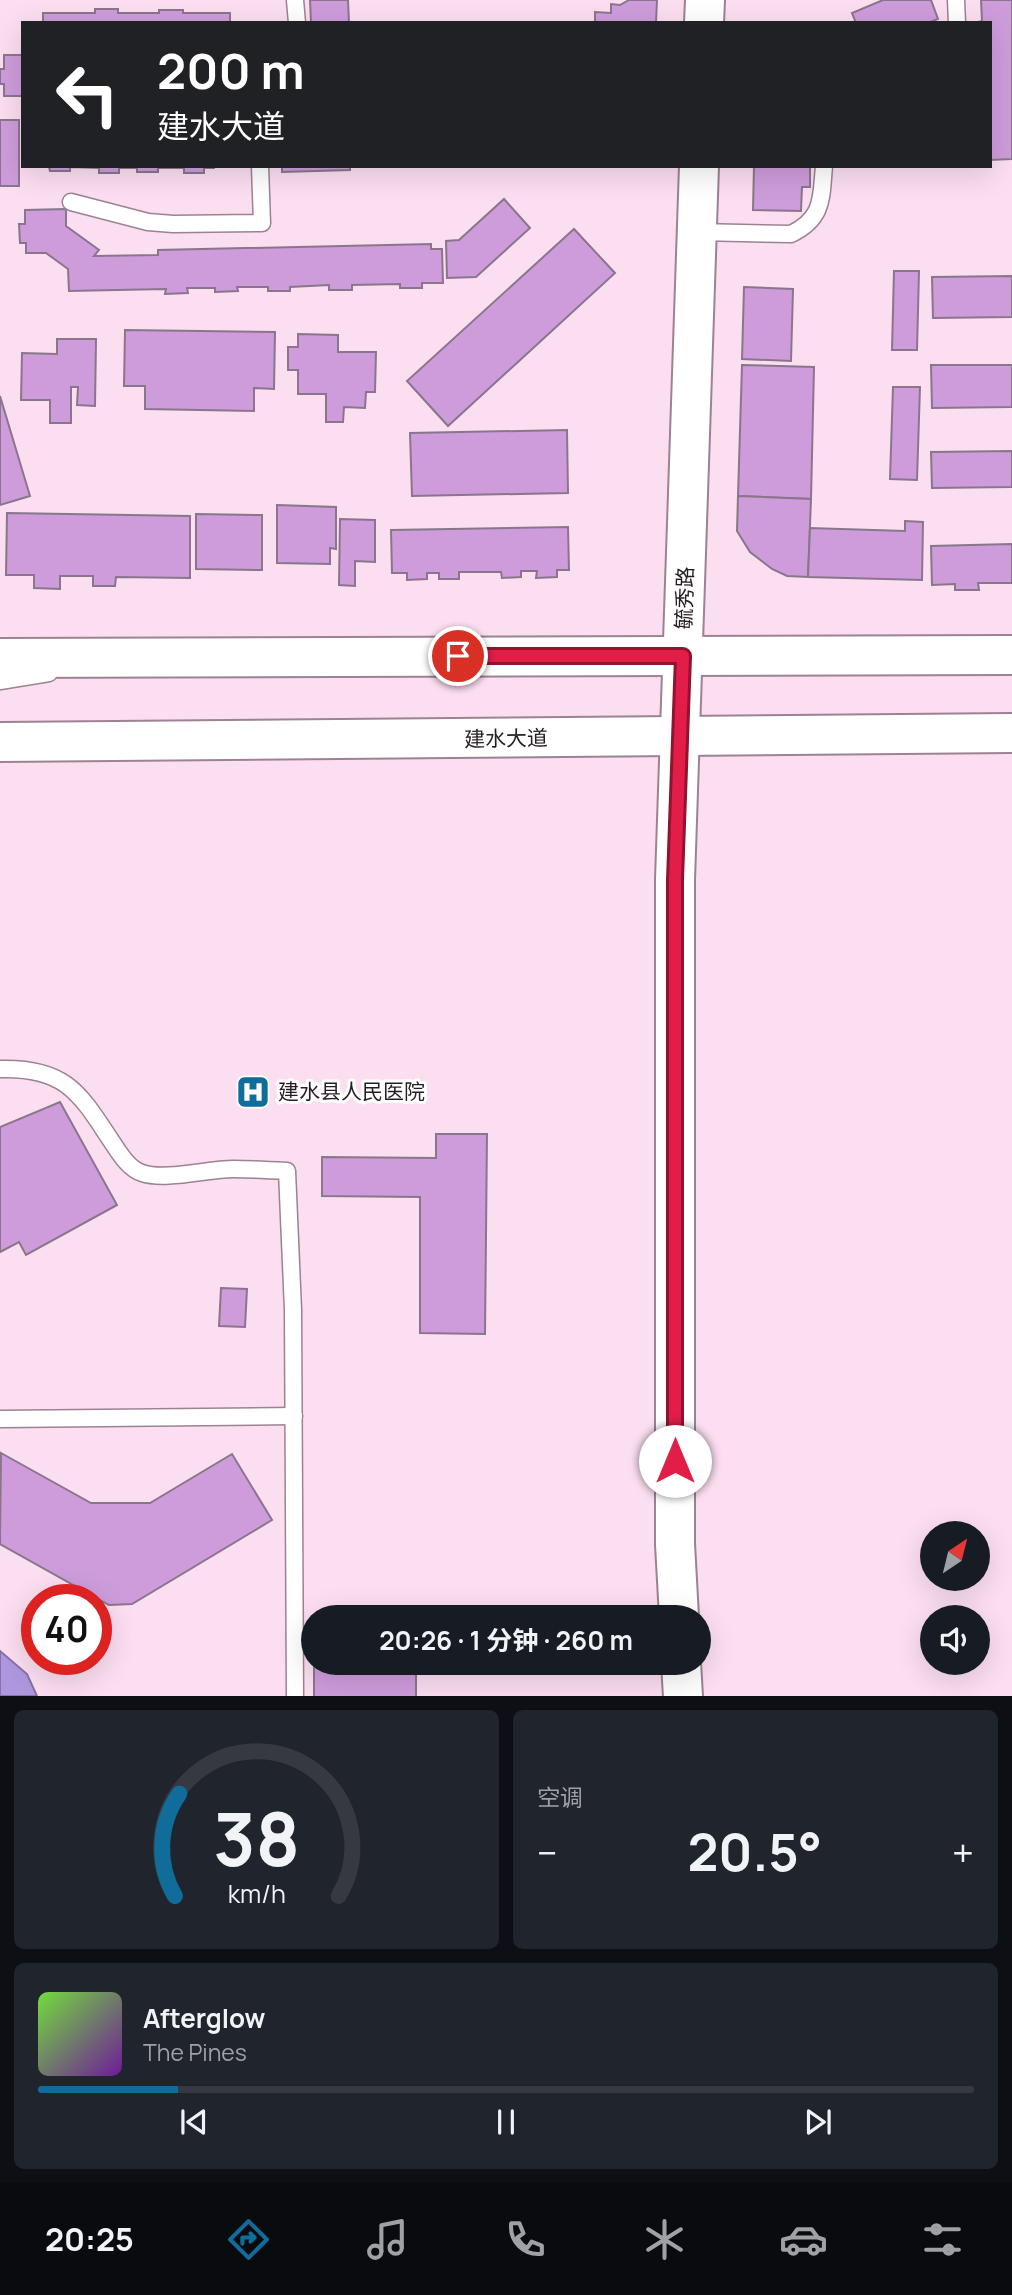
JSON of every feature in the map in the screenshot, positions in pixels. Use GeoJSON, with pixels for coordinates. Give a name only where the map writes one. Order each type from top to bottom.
{"type":"FeatureCollection","features":[{"type":"Feature","properties":{"kind":"main road"},"geometry":{"type":"LineString","coordinates":[[704,21],[705,0]]}},
{"type":"Feature","properties":{"kind":"main road","name":"毓秀路"},"geometry":{"type":"LineString","coordinates":[[678,1605],[675,1544],[675,880],[699,168]]}},
{"type":"Feature","properties":{"kind":"main road"},"geometry":{"type":"LineString","coordinates":[[0,658],[1012,655]]}},
{"type":"Feature","properties":{"kind":"main road","name":"建水大道"},"geometry":{"type":"LineString","coordinates":[[0,742],[1012,733]]}},
{"type":"Feature","properties":{"kind":"main road"},"geometry":{"type":"LineString","coordinates":[[682,1675],[683,1696]]}},
{"type":"Feature","properties":{"kind":"lane"},"geometry":{"type":"LineString","coordinates":[[295,0],[297,21]]}},
{"type":"Feature","properties":{"kind":"lane"},"geometry":{"type":"LineString","coordinates":[[956,0],[957,21]]}},
{"type":"Feature","properties":{"kind":"lane"},"geometry":{"type":"LineString","coordinates":[[71,202],[148,222],[262,223],[260,168]]}},
{"type":"Feature","properties":{"kind":"lane"},"geometry":{"type":"LineString","coordinates":[[697,232],[791,234],[808,223],[821,206],[824,168]]}},
{"type":"Feature","properties":{"kind":"lane"},"geometry":{"type":"LineString","coordinates":[[0,681],[22,679],[120,657]]}},
{"type":"Feature","properties":{"kind":"lane"},"geometry":{"type":"LineString","coordinates":[[97,725],[173,741]]}},
{"type":"Feature","properties":{"kind":"lane"},"geometry":{"type":"LineString","coordinates":[[0,1069],[37,1071],[54,1077],[78,1092],[124,1160],[143,1174],[232,1169],[287,1171],[293,1310],[295,1696]]}},
{"type":"Feature","properties":{"kind":"lane"},"geometry":{"type":"LineString","coordinates":[[0,1419],[294,1416]]}},
{"type":"Feature","properties":{"kind":"shaded area"},"geometry":{"type":"Polygon","coordinates":[[[0,1651],[21,1669],[21,1675],[27,1675],[37,1696],[0,1696],[0,1651]]]}},
{"type":"Feature","properties":{"kind":"building"},"geometry":{"type":"Polygon","coordinates":[[[310,0],[348,0],[349,21],[311,21],[310,0]]]}},
{"type":"Feature","properties":{"kind":"building"},"geometry":{"type":"Polygon","coordinates":[[[629,0],[657,0],[656,21],[595,21],[595,12],[611,13],[611,4],[620,5],[629,0]]]}},
{"type":"Feature","properties":{"kind":"building"},"geometry":{"type":"Polygon","coordinates":[[[883,0],[931,0],[938,19],[855,21],[852,13],[883,0]]]}},
{"type":"Feature","properties":{"kind":"building"},"geometry":{"type":"Polygon","coordinates":[[[981,0],[1012,0],[1012,159],[992,160],[992,21],[982,21],[981,0]]]}},
{"type":"Feature","properties":{"kind":"building"},"geometry":{"type":"Polygon","coordinates":[[[95,9],[118,9],[118,13],[183,10],[183,13],[230,13],[230,21],[43,21],[43,13],[95,13],[95,9]]]}},
{"type":"Feature","properties":{"kind":"building"},"geometry":{"type":"Polygon","coordinates":[[[4,55],[21,55],[21,96],[4,96],[4,84],[0,84],[0,69],[4,69],[4,55]]]}},
{"type":"Feature","properties":{"kind":"building"},"geometry":{"type":"Polygon","coordinates":[[[0,120],[19,120],[19,186],[0,186],[0,120]]]}},
{"type":"Feature","properties":{"kind":"building"},"geometry":{"type":"Polygon","coordinates":[[[49,168],[70,168],[70,171],[50,171],[49,168]]]}},
{"type":"Feature","properties":{"kind":"building"},"geometry":{"type":"Polygon","coordinates":[[[99,168],[119,168],[119,173],[99,173],[99,168]]]}},
{"type":"Feature","properties":{"kind":"building"},"geometry":{"type":"Polygon","coordinates":[[[137,168],[158,168],[158,172],[137,172],[137,168]]]}},
{"type":"Feature","properties":{"kind":"building"},"geometry":{"type":"Polygon","coordinates":[[[184,168],[204,168],[204,173],[184,173],[184,168]]]}},
{"type":"Feature","properties":{"kind":"building"},"geometry":{"type":"Polygon","coordinates":[[[282,168],[350,168],[350,170],[282,172],[282,168]]]}},
{"type":"Feature","properties":{"kind":"building"},"geometry":{"type":"Polygon","coordinates":[[[754,168],[810,168],[810,187],[802,187],[801,211],[753,210],[754,168]]]}},
{"type":"Feature","properties":{"kind":"building"},"geometry":{"type":"Polygon","coordinates":[[[504,199],[530,228],[476,277],[447,278],[446,241],[459,240],[504,199]]]}},
{"type":"Feature","properties":{"kind":"building"},"geometry":{"type":"Polygon","coordinates":[[[66,209],[66,226],[99,250],[94,256],[158,255],[158,250],[431,244],[431,249],[442,249],[443,283],[422,283],[422,288],[400,288],[400,284],[352,285],[352,290],[329,290],[329,285],[290,287],[290,291],[268,291],[268,287],[237,287],[238,291],[215,292],[215,288],[187,288],[188,293],[165,294],[166,289],[69,291],[68,269],[46,253],[26,253],[26,243],[20,243],[19,224],[25,224],[25,210],[66,209]]]}},
{"type":"Feature","properties":{"kind":"building"},"geometry":{"type":"Polygon","coordinates":[[[574,229],[615,273],[448,426],[407,381],[574,229]]]}},
{"type":"Feature","properties":{"kind":"building"},"geometry":{"type":"Polygon","coordinates":[[[894,271],[919,271],[917,350],[892,350],[894,271]]]}},
{"type":"Feature","properties":{"kind":"building"},"geometry":{"type":"Polygon","coordinates":[[[1012,276],[1012,317],[933,318],[932,277],[1012,276]]]}},
{"type":"Feature","properties":{"kind":"building"},"geometry":{"type":"Polygon","coordinates":[[[744,287],[793,289],[791,361],[742,359],[744,287]]]}},
{"type":"Feature","properties":{"kind":"building"},"geometry":{"type":"Polygon","coordinates":[[[125,330],[275,332],[274,389],[254,388],[254,411],[145,409],[145,386],[124,386],[125,330]]]}},
{"type":"Feature","properties":{"kind":"building"},"geometry":{"type":"Polygon","coordinates":[[[298,334],[338,335],[338,352],[376,352],[375,392],[366,392],[365,408],[344,407],[343,422],[326,422],[326,394],[298,394],[298,370],[288,370],[288,347],[298,347],[298,334]]]}},
{"type":"Feature","properties":{"kind":"building"},"geometry":{"type":"Polygon","coordinates":[[[57,339],[96,339],[95,406],[77,405],[78,387],[71,387],[71,423],[50,423],[50,400],[21,400],[22,353],[57,354],[57,339]]]}},
{"type":"Feature","properties":{"kind":"building"},"geometry":{"type":"Polygon","coordinates":[[[742,365],[814,367],[811,499],[738,496],[742,365]]]}},
{"type":"Feature","properties":{"kind":"building"},"geometry":{"type":"Polygon","coordinates":[[[931,365],[1012,365],[1012,407],[932,408],[931,365]]]}},
{"type":"Feature","properties":{"kind":"building"},"geometry":{"type":"Polygon","coordinates":[[[893,387],[920,387],[917,480],[890,479],[893,387]]]}},
{"type":"Feature","properties":{"kind":"building"},"geometry":{"type":"Polygon","coordinates":[[[0,396],[30,496],[0,505],[0,396]]]}},
{"type":"Feature","properties":{"kind":"building"},"geometry":{"type":"Polygon","coordinates":[[[567,430],[568,493],[412,496],[410,433],[567,430]]]}},
{"type":"Feature","properties":{"kind":"building"},"geometry":{"type":"Polygon","coordinates":[[[1012,451],[1012,487],[932,488],[931,452],[1012,451]]]}},
{"type":"Feature","properties":{"kind":"building"},"geometry":{"type":"Polygon","coordinates":[[[738,496],[811,499],[808,577],[787,576],[772,569],[750,552],[737,531],[738,496]]]}},
{"type":"Feature","properties":{"kind":"building"},"geometry":{"type":"Polygon","coordinates":[[[277,505],[336,507],[336,549],[330,548],[330,564],[277,563],[277,505]]]}},
{"type":"Feature","properties":{"kind":"building"},"geometry":{"type":"Polygon","coordinates":[[[7,513],[190,516],[190,578],[116,577],[115,586],[93,586],[93,576],[60,576],[60,589],[34,588],[34,575],[6,575],[7,513]]]}},
{"type":"Feature","properties":{"kind":"building"},"geometry":{"type":"Polygon","coordinates":[[[196,514],[262,515],[262,570],[196,569],[196,514]]]}},
{"type":"Feature","properties":{"kind":"building"},"geometry":{"type":"Polygon","coordinates":[[[340,519],[375,520],[375,562],[355,561],[355,586],[339,585],[340,519]]]}},
{"type":"Feature","properties":{"kind":"building"},"geometry":{"type":"Polygon","coordinates":[[[905,521],[923,522],[922,580],[808,577],[810,528],[905,531],[905,521]]]}},
{"type":"Feature","properties":{"kind":"building"},"geometry":{"type":"Polygon","coordinates":[[[568,527],[569,570],[557,570],[557,577],[536,578],[537,571],[521,571],[521,577],[502,578],[501,572],[459,572],[459,579],[439,579],[439,573],[427,573],[427,579],[407,580],[407,573],[392,573],[391,530],[568,527]]]}},
{"type":"Feature","properties":{"kind":"building"},"geometry":{"type":"Polygon","coordinates":[[[1012,544],[1012,583],[978,583],[979,590],[955,590],[955,584],[932,585],[931,546],[1012,544]]]}},
{"type":"Feature","properties":{"kind":"building"},"geometry":{"type":"Polygon","coordinates":[[[60,1102],[117,1205],[26,1255],[19,1242],[0,1252],[0,1127],[60,1102]]]}},
{"type":"Feature","properties":{"kind":"building"},"geometry":{"type":"Polygon","coordinates":[[[436,1134],[487,1134],[485,1334],[420,1333],[420,1197],[322,1196],[322,1157],[436,1158],[436,1134]]]}},
{"type":"Feature","properties":{"kind":"building"},"geometry":{"type":"Polygon","coordinates":[[[221,1288],[247,1289],[245,1327],[219,1326],[221,1288]]]}},
{"type":"Feature","properties":{"kind":"building"},"geometry":{"type":"Polygon","coordinates":[[[1,1453],[91,1503],[150,1503],[232,1454],[272,1520],[132,1604],[112,1605],[112,1584],[71,1584],[0,1544],[1,1453]]]}},
{"type":"Feature","properties":{"kind":"building"},"geometry":{"type":"Polygon","coordinates":[[[314,1675],[416,1675],[416,1696],[314,1696],[314,1675]]]}},
{"type":"Feature","properties":{"kind":"place","name":"建水县人民医院"},"geometry":{"type":"Point","coordinates":[253,1092]}},
{"type":"Feature","properties":{"kind":"route"},"geometry":{"type":"LineString","coordinates":[[458,656],[683,656],[675,880],[675,1461]]}}]}
